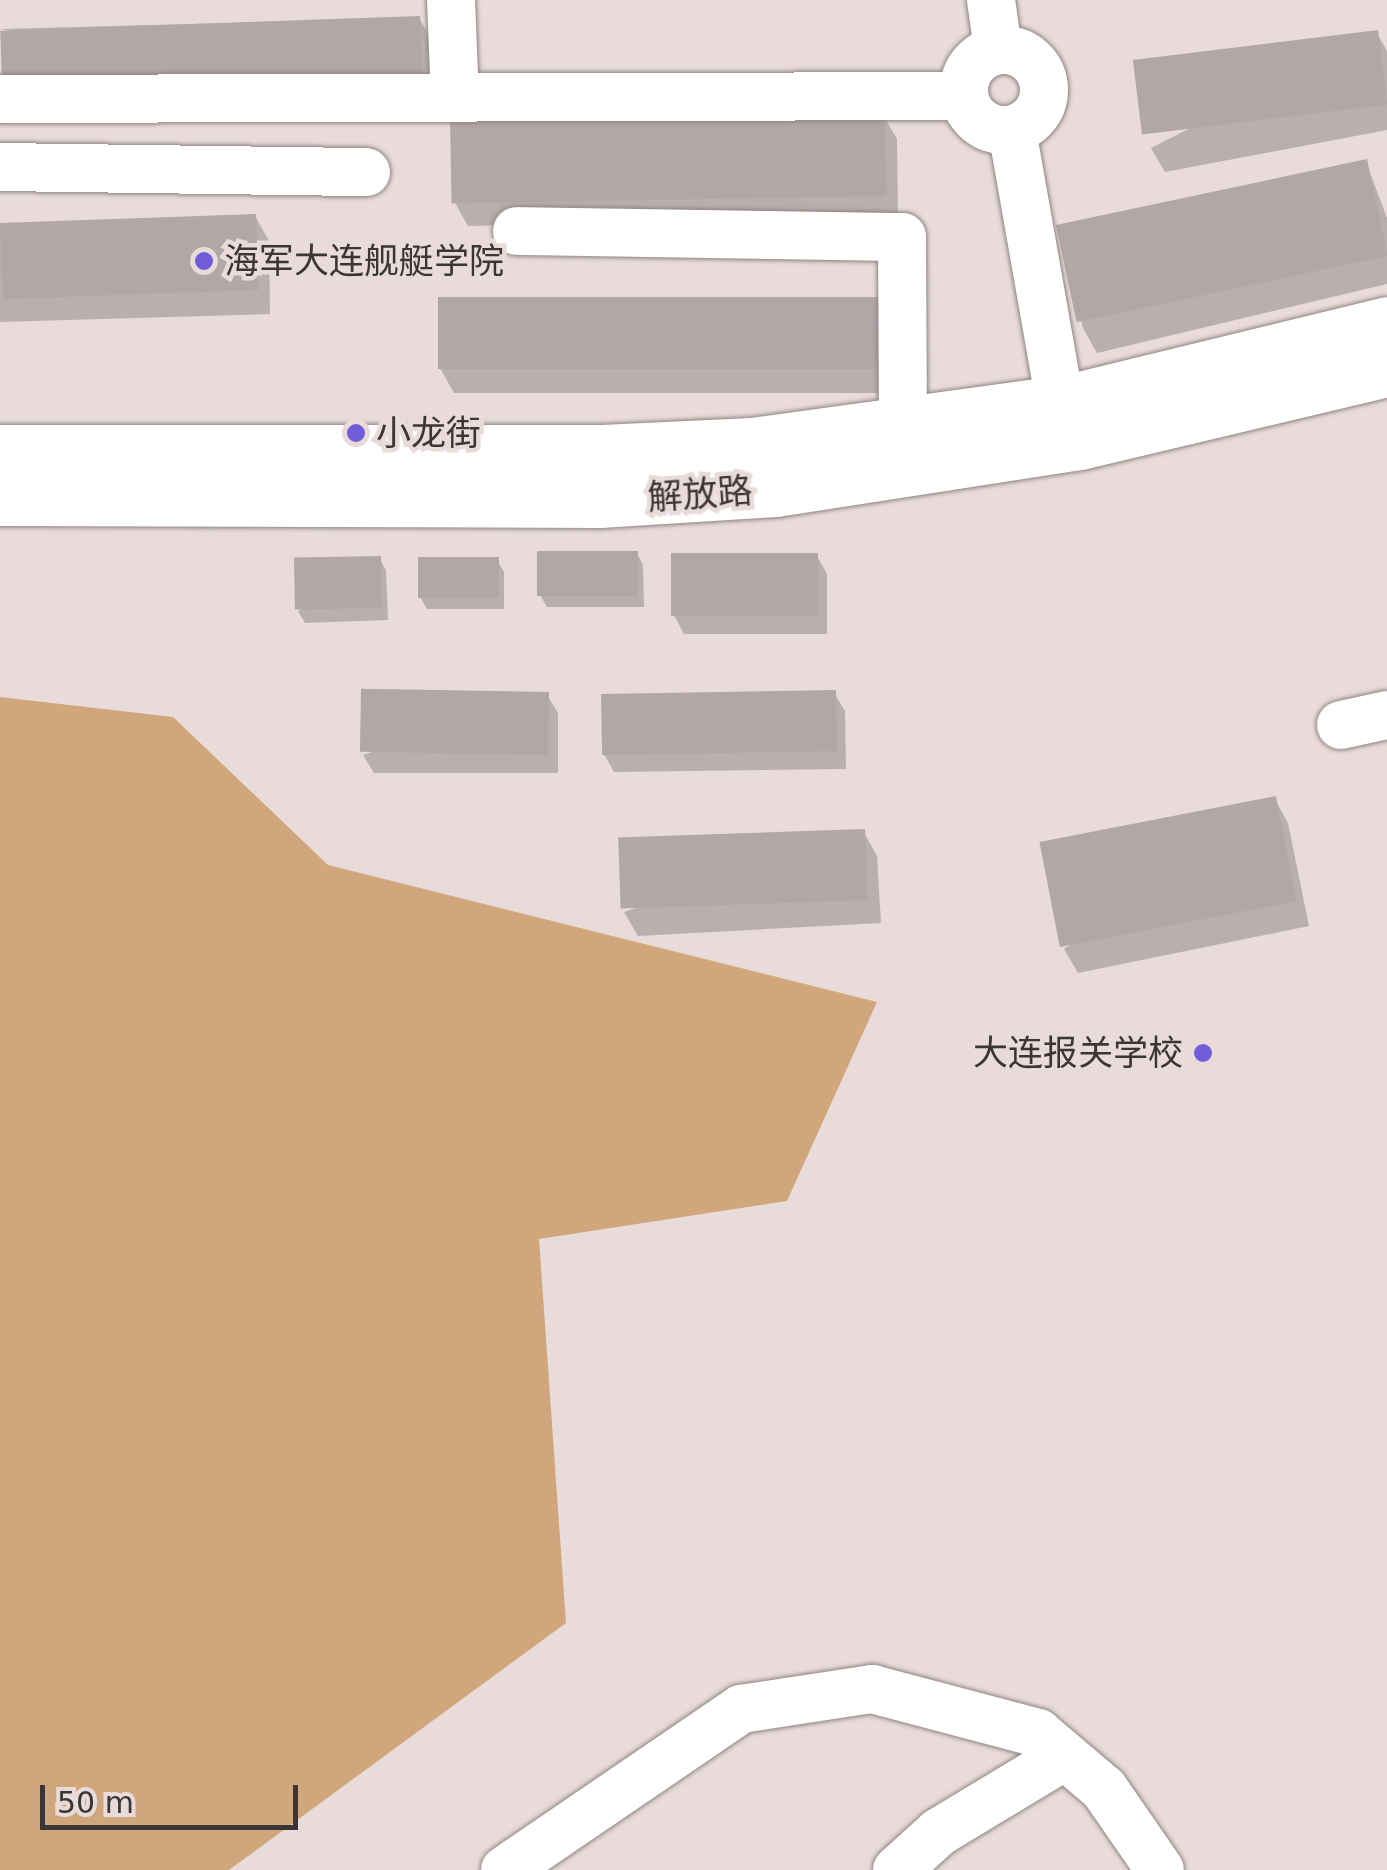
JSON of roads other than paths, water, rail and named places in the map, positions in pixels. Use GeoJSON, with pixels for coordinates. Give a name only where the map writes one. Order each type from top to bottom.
{"type":"FeatureCollection","features":[{"type":"Feature","properties":{"kind":"main road","name":"解放路"},"geometry":{"type":"LineString","coordinates":[[0,452],[602,452],[752,445],[903,426],[1064,424],[1387,324]]}},
{"type":"Feature","properties":{"kind":"main road","name":"解放路"},"geometry":{"type":"LineString","coordinates":[[0,498],[600,500],[775,490],[1064,424],[1387,369]]}},
{"type":"Feature","properties":{"kind":"street"},"geometry":{"type":"LineString","coordinates":[[452,0],[455,98]]}},
{"type":"Feature","properties":{"kind":"street"},"geometry":{"type":"LineString","coordinates":[[991,0],[998,50]]}},
{"type":"Feature","properties":{"kind":"street"},"geometry":{"type":"LineString","coordinates":[[998,50],[1035,63],[1045,89],[1036,115],[1012,130],[976,119],[964,96],[975,61],[998,50]]}},
{"type":"Feature","properties":{"kind":"street"},"geometry":{"type":"LineString","coordinates":[[0,99],[964,96]]}},
{"type":"Feature","properties":{"kind":"street"},"geometry":{"type":"LineString","coordinates":[[1012,130],[1064,424]]}},
{"type":"Feature","properties":{"kind":"street"},"geometry":{"type":"LineString","coordinates":[[0,167],[366,172]]}},
{"type":"Feature","properties":{"kind":"street"},"geometry":{"type":"LineString","coordinates":[[517,230],[902,237],[903,426]]}},
{"type":"Feature","properties":{"kind":"street"},"geometry":{"type":"LineString","coordinates":[[1340,725],[1387,716]]}},
{"type":"Feature","properties":{"kind":"street"},"geometry":{"type":"LineString","coordinates":[[505,1870],[741,1709],[872,1689],[1038,1733],[1104,1789],[1160,1870]]}},
{"type":"Feature","properties":{"kind":"street"},"geometry":{"type":"LineString","coordinates":[[897,1870],[939,1832],[1065,1756]]}},
{"type":"Feature","properties":{"kind":"place","name":"海军大连舰艇学院"},"geometry":{"type":"Point","coordinates":[204,261]}},
{"type":"Feature","properties":{"kind":"place","name":"小龙街"},"geometry":{"type":"Point","coordinates":[356,433]}},
{"type":"Feature","properties":{"kind":"place","name":"大连报关学校"},"geometry":{"type":"Point","coordinates":[1203,1053]}}]}
